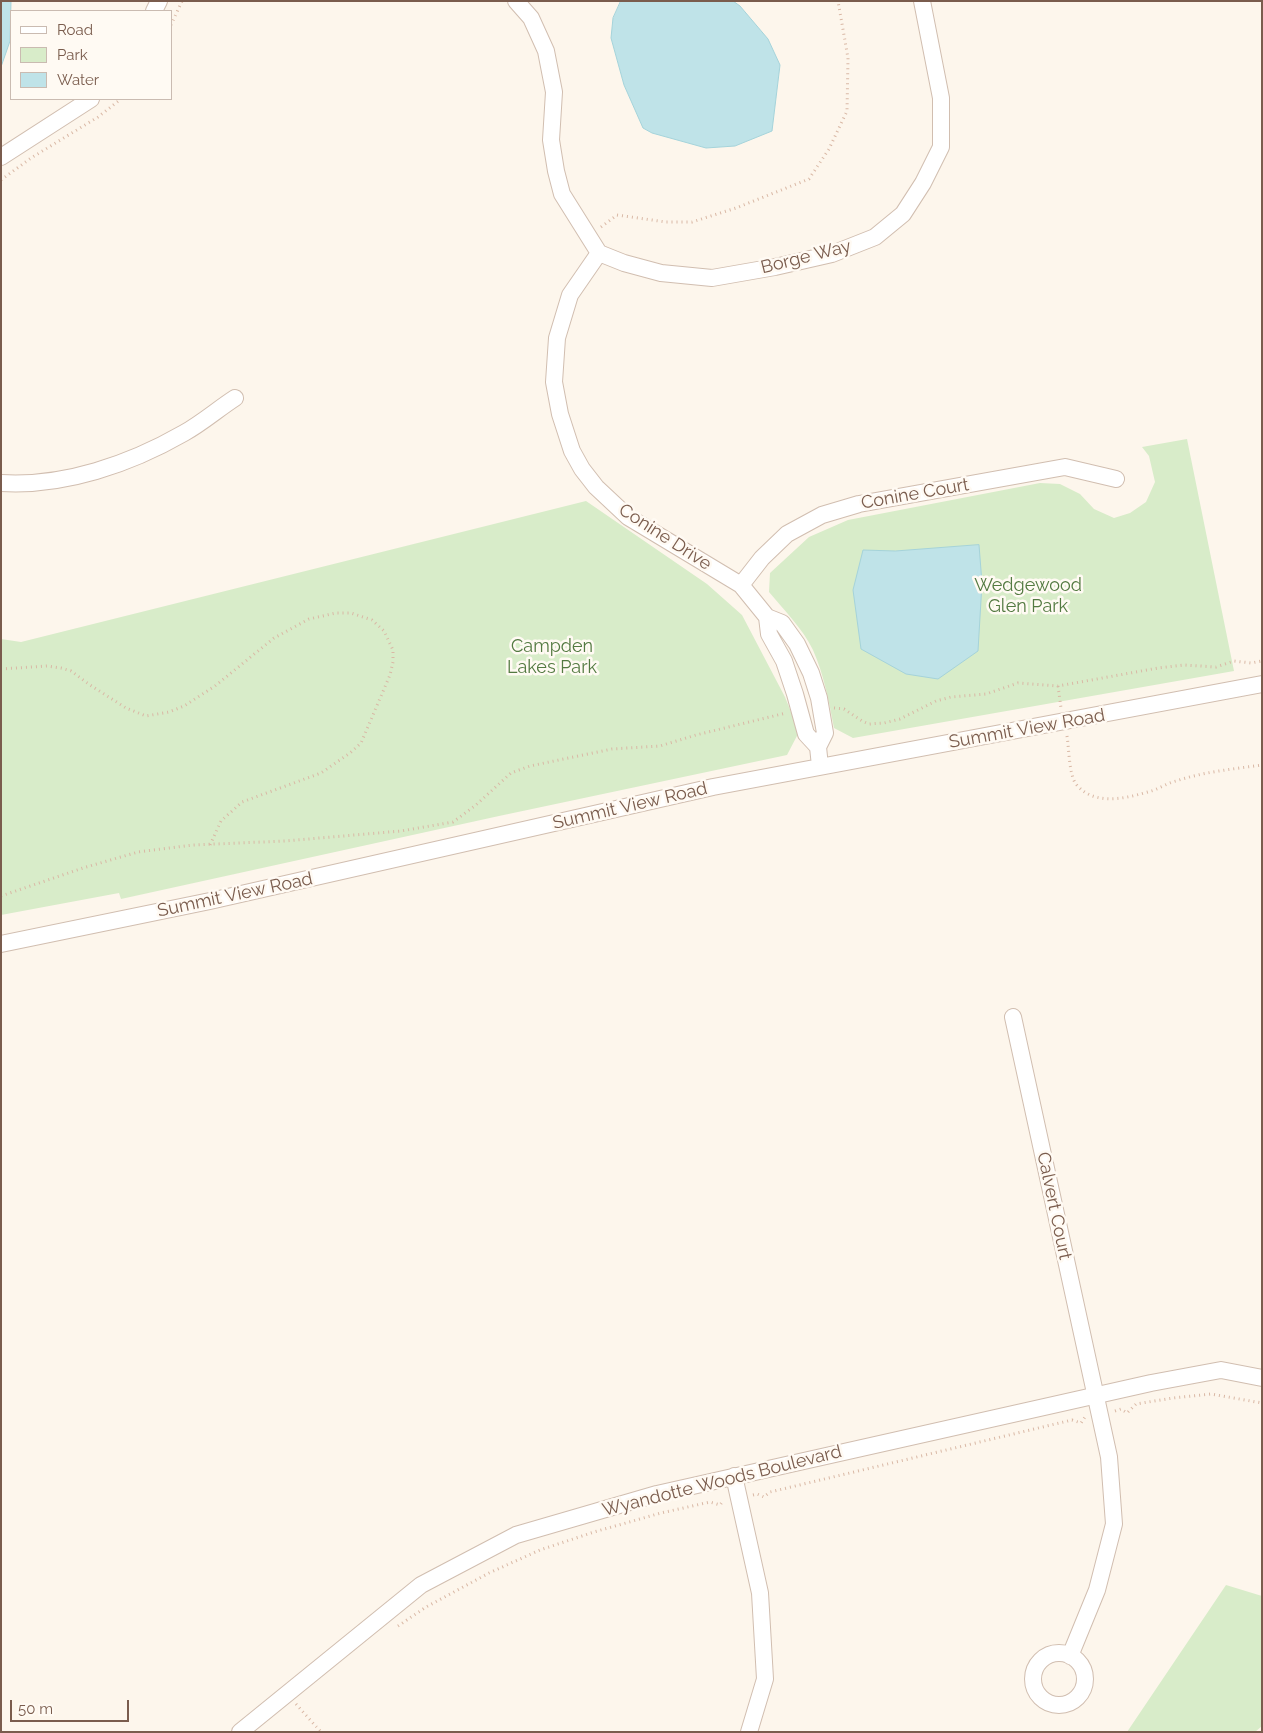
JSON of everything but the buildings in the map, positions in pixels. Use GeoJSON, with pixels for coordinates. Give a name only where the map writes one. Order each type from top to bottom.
{"type":"FeatureCollection","features":[{"type":"Feature","properties":{"kind":"street"},"geometry":{"type":"LineString","coordinates":[[516,1],[531,18],[546,51],[554,92],[551,140],[562,194],[598,253]]}},
{"type":"Feature","properties":{"kind":"street","name":"Borge Way"},"geometry":{"type":"LineString","coordinates":[[598,253],[624,263],[661,273],[712,278],[832,254],[875,237],[903,214],[923,183],[941,147],[941,98],[922,1]]}},
{"type":"Feature","properties":{"kind":"street"},"geometry":{"type":"LineString","coordinates":[[1,157],[89,100]]}},
{"type":"Feature","properties":{"kind":"street","name":"Conine Drive"},"geometry":{"type":"LineString","coordinates":[[598,253],[570,295],[557,338],[554,382],[560,414],[572,451],[596,488],[628,517],[741,585],[767,616],[782,623],[797,644],[811,674],[822,707],[825,733],[818,747],[820,766]]}},
{"type":"Feature","properties":{"kind":"street"},"geometry":{"type":"LineString","coordinates":[[1,484],[47,482],[92,472],[146,453],[186,432],[234,398]]}},
{"type":"Feature","properties":{"kind":"street","name":"Conine Court"},"geometry":{"type":"LineString","coordinates":[[741,585],[762,558],[787,534],[822,515],[858,504],[1065,467],[1116,479]]}},
{"type":"Feature","properties":{"kind":"street","name":"Conine Drive"},"geometry":{"type":"LineString","coordinates":[[767,616],[768,634],[784,661],[806,734],[818,747]]}},
{"type":"Feature","properties":{"kind":"street","name":"Summit View Road"},"geometry":{"type":"LineString","coordinates":[[1,944],[210,901],[712,787],[1262,684]]}},
{"type":"Feature","properties":{"kind":"street","name":"Calvert Court"},"geometry":{"type":"LineString","coordinates":[[1013,1017],[1109,1457],[1114,1524],[1097,1590],[1070,1656]]}},
{"type":"Feature","properties":{"kind":"street","name":"Wyandotte Woods Boulevard"},"geometry":{"type":"LineString","coordinates":[[240,1732],[421,1585],[516,1535],[656,1494],[1096,1395],[1222,1370],[1262,1378]]}},
{"type":"Feature","properties":{"kind":"street"},"geometry":{"type":"LineString","coordinates":[[734,1476],[760,1593],[764,1679],[749,1732]]}},
{"type":"Feature","properties":{"kind":"path"},"geometry":{"type":"LineString","coordinates":[[172,23],[182,1]]}},
{"type":"Feature","properties":{"kind":"path"},"geometry":{"type":"LineString","coordinates":[[588,236],[617,215],[666,222],[692,222],[736,208],[809,179],[829,149],[847,111],[848,58],[838,1]]}},
{"type":"Feature","properties":{"kind":"path"},"geometry":{"type":"LineString","coordinates":[[1,180],[32,158],[98,117],[120,100]]}},
{"type":"Feature","properties":{"kind":"path"},"geometry":{"type":"LineString","coordinates":[[1,669],[47,666],[71,671],[126,708],[146,716],[168,712],[184,706],[215,686],[274,638],[309,619],[336,613],[351,613],[372,620],[384,631],[393,650],[393,662],[390,676],[361,743],[350,753],[320,773],[242,802],[220,821],[210,845]]}},
{"type":"Feature","properties":{"kind":"path"},"geometry":{"type":"LineString","coordinates":[[822,707],[844,709],[869,724],[884,723],[900,719],[936,701],[951,697],[986,694],[1018,683],[1058,686],[1167,667],[1184,665],[1216,667],[1234,661],[1251,663],[1262,660]]}},
{"type":"Feature","properties":{"kind":"path"},"geometry":{"type":"LineString","coordinates":[[1058,686],[1061,708]]}},
{"type":"Feature","properties":{"kind":"path"},"geometry":{"type":"LineString","coordinates":[[1,896],[83,868],[138,852],[193,845],[393,832],[453,822],[476,805],[511,773],[530,766],[612,749],[660,746],[696,734],[800,710]]}},
{"type":"Feature","properties":{"kind":"path"},"geometry":{"type":"LineString","coordinates":[[1067,736],[1072,773],[1076,784],[1087,793],[1101,799],[1118,799],[1152,791],[1175,781],[1262,764]]}},
{"type":"Feature","properties":{"kind":"path"},"geometry":{"type":"LineString","coordinates":[[296,1704],[321,1732]]}},
{"type":"Feature","properties":{"kind":"green space","name":"Wedgewood Glen Park"},"geometry":{"type":"Polygon","coordinates":[[[1187,439],[1234,671],[853,738],[834,728],[823,679],[813,650],[799,627],[769,592],[770,573],[809,537],[848,520],[1040,483],[1060,484],[1080,494],[1094,509],[1114,518],[1130,513],[1146,502],[1155,482],[1149,456],[1142,447],[1187,439]]]}},
{"type":"Feature","properties":{"kind":"green space","name":"Campden Lakes Park"},"geometry":{"type":"Polygon","coordinates":[[[586,501],[707,584],[742,615],[785,697],[799,732],[787,755],[121,899],[119,893],[1,915],[1,639],[21,642],[586,501]]]}},
{"type":"Feature","properties":{"kind":"green space"},"geometry":{"type":"Polygon","coordinates":[[[1226,1585],[1262,1596],[1262,1726],[1255,1732],[1127,1732],[1226,1585]]]}},
{"type":"Feature","properties":{"kind":"water"},"geometry":{"type":"Polygon","coordinates":[[[1,1],[11,1],[10,41],[1,67],[1,1]]]}},
{"type":"Feature","properties":{"kind":"water"},"geometry":{"type":"Polygon","coordinates":[[[621,1],[733,1],[740,6],[768,39],[780,65],[772,131],[735,146],[706,148],[652,133],[643,128],[624,85],[611,38],[613,18],[621,1]]]}},
{"type":"Feature","properties":{"kind":"water"},"geometry":{"type":"Polygon","coordinates":[[[979,545],[982,583],[978,651],[938,679],[906,674],[861,649],[853,590],[863,550],[895,551],[979,545]]]}}]}
